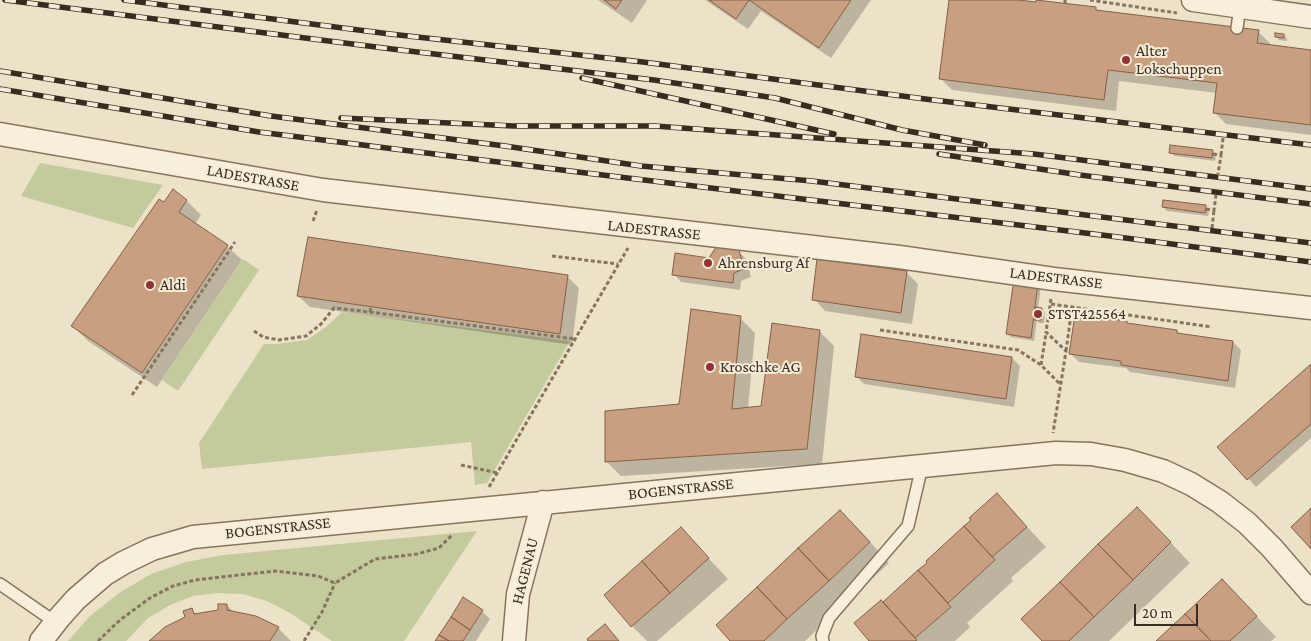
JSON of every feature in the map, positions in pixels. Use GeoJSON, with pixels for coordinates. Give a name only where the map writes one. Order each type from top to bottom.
{"type":"FeatureCollection","features":[{"type":"Feature","properties":{"kind":"street"},"geometry":{"type":"LineString","coordinates":[[1193,0],[1239,17],[1311,17]]}},
{"type":"Feature","properties":{"kind":"street","name":"LADESTRASSE"},"geometry":{"type":"LineString","coordinates":[[0,134],[324,190],[890,256],[1054,279],[1311,308]]}},
{"type":"Feature","properties":{"kind":"street","name":"BOGENSTRASSE"},"geometry":{"type":"LineString","coordinates":[[41,641],[55,622],[78,597],[114,568],[142,553],[172,542],[216,534],[1050,454],[1091,454],[1125,460],[1163,471],[1190,484],[1220,502],[1248,523],[1311,593]]}},
{"type":"Feature","properties":{"kind":"street","name":"HAGENAU"},"geometry":{"type":"LineString","coordinates":[[514,641],[518,594],[542,502]]}},
{"type":"Feature","properties":{"kind":"lane"},"geometry":{"type":"LineString","coordinates":[[823,641],[822,636],[829,618],[908,526],[922,466]]}},
{"type":"Feature","properties":{"kind":"lane"},"geometry":{"type":"LineString","coordinates":[[0,584],[55,622]]}},
{"type":"Feature","properties":{"kind":"path"},"geometry":{"type":"LineString","coordinates":[[1218,174],[1223,138]]}},
{"type":"Feature","properties":{"kind":"path"},"geometry":{"type":"LineString","coordinates":[[1212,154],[1221,155]]}},
{"type":"Feature","properties":{"kind":"path"},"geometry":{"type":"LineString","coordinates":[[1212,228],[1216,195]]}},
{"type":"Feature","properties":{"kind":"path"},"geometry":{"type":"LineString","coordinates":[[1206,209],[1214,210]]}},
{"type":"Feature","properties":{"kind":"path"},"geometry":{"type":"LineString","coordinates":[[304,641],[322,612],[335,583],[375,559],[417,554],[439,548],[476,508],[640,228]]}},
{"type":"Feature","properties":{"kind":"path"},"geometry":{"type":"LineString","coordinates":[[132,395],[235,242]]}},
{"type":"Feature","properties":{"kind":"path"},"geometry":{"type":"LineString","coordinates":[[552,256],[618,264]]}},
{"type":"Feature","properties":{"kind":"path"},"geometry":{"type":"LineString","coordinates":[[1041,365],[1054,279]]}},
{"type":"Feature","properties":{"kind":"path"},"geometry":{"type":"LineString","coordinates":[[1051,304],[1212,327]]}},
{"type":"Feature","properties":{"kind":"path"},"geometry":{"type":"LineString","coordinates":[[370,312],[371,306]]}},
{"type":"Feature","properties":{"kind":"path"},"geometry":{"type":"LineString","coordinates":[[254,331],[269,339],[288,340],[306,336],[321,324],[334,308],[483,325],[575,339]]}},
{"type":"Feature","properties":{"kind":"path"},"geometry":{"type":"LineString","coordinates":[[1050,454],[1072,308]]}},
{"type":"Feature","properties":{"kind":"path"},"geometry":{"type":"LineString","coordinates":[[880,330],[1018,350],[1041,365],[1061,385]]}},
{"type":"Feature","properties":{"kind":"path"},"geometry":{"type":"LineString","coordinates":[[1046,332],[1066,351]]}},
{"type":"Feature","properties":{"kind":"path"},"geometry":{"type":"LineString","coordinates":[[461,465],[498,473]]}},
{"type":"Feature","properties":{"kind":"path"},"geometry":{"type":"LineString","coordinates":[[98,641],[120,620],[150,598],[173,586],[195,580],[275,571],[318,576],[335,583]]}},
{"type":"Feature","properties":{"kind":"green space"},"geometry":{"type":"Polygon","coordinates":[[[40,163],[163,185],[133,228],[21,196],[40,163]]]}},
{"type":"Feature","properties":{"kind":"green space"},"geometry":{"type":"Polygon","coordinates":[[[243,259],[259,270],[178,391],[162,380],[243,259]]]}},
{"type":"Feature","properties":{"kind":"green space"},"geometry":{"type":"Polygon","coordinates":[[[342,312],[570,341],[487,483],[475,485],[471,442],[202,469],[199,443],[264,344],[307,340],[326,327],[342,312]]]}},
{"type":"Feature","properties":{"kind":"green space"},"geometry":{"type":"Polygon","coordinates":[[[477,531],[404,641],[332,641],[290,613],[267,601],[243,594],[218,593],[193,596],[170,605],[148,618],[126,641],[68,641],[90,616],[119,593],[151,574],[186,562],[223,555],[477,531]]]}},
{"type":"Feature","properties":{"kind":"building"},"geometry":{"type":"Polygon","coordinates":[[[604,0],[622,0],[616,9],[604,0]]]}},
{"type":"Feature","properties":{"kind":"building"},"geometry":{"type":"Polygon","coordinates":[[[709,0],[749,0],[736,19],[709,0]]]}},
{"type":"Feature","properties":{"kind":"building"},"geometry":{"type":"Polygon","coordinates":[[[749,0],[851,0],[819,48],[749,0]]]}},
{"type":"Feature","properties":{"kind":"building","name":"Alter Lokschuppen"},"geometry":{"type":"Polygon","coordinates":[[[949,0],[1019,0],[1036,2],[1036,0],[1096,7],[1096,10],[1259,30],[1257,43],[1311,50],[1311,125],[1213,113],[1217,83],[1108,70],[1104,100],[939,79],[949,0]]]}},
{"type":"Feature","properties":{"kind":"building"},"geometry":{"type":"Polygon","coordinates":[[[1275,33],[1284,34],[1284,38],[1275,37],[1275,33]]]}},
{"type":"Feature","properties":{"kind":"building"},"geometry":{"type":"Polygon","coordinates":[[[1170,145],[1213,150],[1212,158],[1169,153],[1170,145]]]}},
{"type":"Feature","properties":{"kind":"building","name":"Aldi"},"geometry":{"type":"Polygon","coordinates":[[[173,189],[187,200],[179,212],[228,245],[142,373],[71,326],[159,199],[164,202],[173,189]]]}},
{"type":"Feature","properties":{"kind":"building"},"geometry":{"type":"Polygon","coordinates":[[[1163,200],[1206,205],[1205,213],[1162,207],[1163,200]]]}},
{"type":"Feature","properties":{"kind":"building"},"geometry":{"type":"Polygon","coordinates":[[[308,237],[568,275],[560,334],[297,296],[308,237]]]}},
{"type":"Feature","properties":{"kind":"building","name":"Ahrensburg Af"},"geometry":{"type":"Polygon","coordinates":[[[716,247],[739,250],[744,269],[734,273],[733,283],[672,275],[675,253],[709,258],[716,247]]]}},
{"type":"Feature","properties":{"kind":"building"},"geometry":{"type":"Polygon","coordinates":[[[817,259],[907,271],[901,313],[812,300],[817,259]]]}},
{"type":"Feature","properties":{"kind":"building"},"geometry":{"type":"Polygon","coordinates":[[[1014,279],[1038,282],[1031,338],[1006,334],[1014,279]]]}},
{"type":"Feature","properties":{"kind":"building","name":"STST425564"},"geometry":{"type":"Polygon","coordinates":[[[1036,307],[1042,308],[1041,320],[1034,320],[1036,307]]]}},
{"type":"Feature","properties":{"kind":"building","name":"Kroschke AG"},"geometry":{"type":"Polygon","coordinates":[[[691,309],[741,316],[732,409],[761,406],[772,323],[820,330],[807,449],[605,462],[605,411],[679,404],[691,309]]]}},
{"type":"Feature","properties":{"kind":"building"},"geometry":{"type":"Polygon","coordinates":[[[1075,314],[1127,321],[1127,323],[1177,330],[1177,333],[1233,341],[1228,381],[1121,365],[1121,361],[1069,354],[1075,314]]]}},
{"type":"Feature","properties":{"kind":"building"},"geometry":{"type":"Polygon","coordinates":[[[861,334],[1012,357],[1006,399],[855,377],[861,334]]]}},
{"type":"Feature","properties":{"kind":"building"},"geometry":{"type":"Polygon","coordinates":[[[1311,364],[1311,424],[1247,480],[1217,447],[1311,364]]]}},
{"type":"Feature","properties":{"kind":"building"},"geometry":{"type":"Polygon","coordinates":[[[997,493],[1027,527],[992,557],[964,526],[971,520],[969,518],[997,493]]]}},
{"type":"Feature","properties":{"kind":"building"},"geometry":{"type":"Polygon","coordinates":[[[1137,507],[1171,542],[1133,580],[1098,544],[1137,507]]]}},
{"type":"Feature","properties":{"kind":"building"},"geometry":{"type":"Polygon","coordinates":[[[1311,508],[1311,549],[1291,527],[1311,508]]]}},
{"type":"Feature","properties":{"kind":"building"},"geometry":{"type":"Polygon","coordinates":[[[840,510],[870,542],[829,581],[798,548],[840,510]]]}},
{"type":"Feature","properties":{"kind":"building"},"geometry":{"type":"Polygon","coordinates":[[[964,526],[995,560],[948,603],[918,570],[964,526]]]}},
{"type":"Feature","properties":{"kind":"building"},"geometry":{"type":"Polygon","coordinates":[[[681,527],[709,558],[670,593],[642,561],[681,527]]]}},
{"type":"Feature","properties":{"kind":"building"},"geometry":{"type":"Polygon","coordinates":[[[1098,544],[1133,580],[1094,617],[1060,582],[1098,544]]]}},
{"type":"Feature","properties":{"kind":"building"},"geometry":{"type":"Polygon","coordinates":[[[798,548],[829,581],[787,619],[757,587],[798,548]]]}},
{"type":"Feature","properties":{"kind":"building"},"geometry":{"type":"Polygon","coordinates":[[[642,561],[670,593],[631,627],[604,595],[642,561]]]}},
{"type":"Feature","properties":{"kind":"building"},"geometry":{"type":"Polygon","coordinates":[[[918,570],[951,607],[915,638],[883,602],[918,570]]]}},
{"type":"Feature","properties":{"kind":"building"},"geometry":{"type":"Polygon","coordinates":[[[1222,579],[1257,616],[1230,641],[1211,641],[1185,614],[1222,579]]]}},
{"type":"Feature","properties":{"kind":"building"},"geometry":{"type":"Polygon","coordinates":[[[1060,582],[1094,617],[1069,641],[1042,641],[1021,619],[1060,582]]]}},
{"type":"Feature","properties":{"kind":"building"},"geometry":{"type":"Polygon","coordinates":[[[757,587],[787,619],[764,641],[730,641],[716,625],[757,587]]]}},
{"type":"Feature","properties":{"kind":"building"},"geometry":{"type":"Polygon","coordinates":[[[463,597],[483,610],[470,630],[451,617],[463,597]]]}},
{"type":"Feature","properties":{"kind":"building"},"geometry":{"type":"Polygon","coordinates":[[[881,600],[917,640],[869,641],[854,623],[881,600]]]}},
{"type":"Feature","properties":{"kind":"building"},"geometry":{"type":"Polygon","coordinates":[[[218,604],[227,604],[227,610],[256,616],[279,627],[270,641],[149,641],[165,627],[185,617],[183,611],[192,608],[194,614],[218,610],[218,604]]]}},
{"type":"Feature","properties":{"kind":"building"},"geometry":{"type":"Polygon","coordinates":[[[1185,614],[1211,641],[1156,641],[1185,614]]]}},
{"type":"Feature","properties":{"kind":"building"},"geometry":{"type":"Polygon","coordinates":[[[451,617],[470,630],[463,641],[449,641],[439,635],[451,617]]]}},
{"type":"Feature","properties":{"kind":"building"},"geometry":{"type":"Polygon","coordinates":[[[605,624],[619,641],[588,641],[587,639],[605,624]]]}},
{"type":"Feature","properties":{"kind":"building"},"geometry":{"type":"Polygon","coordinates":[[[439,635],[449,641],[435,641],[439,635]]]}},
{"type":"Feature","properties":{"kind":"railway"},"geometry":{"type":"LineString","coordinates":[[5,0],[654,80],[775,98],[902,130],[985,145]]}},
{"type":"Feature","properties":{"kind":"railway"},"geometry":{"type":"LineString","coordinates":[[124,0],[1311,145]]}},
{"type":"Feature","properties":{"kind":"railway"},"geometry":{"type":"LineString","coordinates":[[0,71],[271,116],[505,146],[641,166],[812,181],[1311,243]]}},
{"type":"Feature","properties":{"kind":"railway"},"geometry":{"type":"LineString","coordinates":[[582,78],[834,134]]}},
{"type":"Feature","properties":{"kind":"railway"},"geometry":{"type":"LineString","coordinates":[[0,89],[259,132],[1311,262]]}},
{"type":"Feature","properties":{"kind":"railway"},"geometry":{"type":"LineString","coordinates":[[341,118],[514,126],[655,126],[1034,154],[1311,189]]}},
{"type":"Feature","properties":{"kind":"railway"},"geometry":{"type":"LineString","coordinates":[[939,154],[1080,175],[1311,204]]}},
{"type":"Feature","properties":{"kind":"place","name":"Alter Lokschuppen"},"geometry":{"type":"Point","coordinates":[1126,60]}},
{"type":"Feature","properties":{"kind":"place","name":"Ahrensburg Af"},"geometry":{"type":"Point","coordinates":[708,263]}},
{"type":"Feature","properties":{"kind":"place","name":"Aldi"},"geometry":{"type":"Point","coordinates":[150,285]}},
{"type":"Feature","properties":{"kind":"place","name":"STST425564"},"geometry":{"type":"Point","coordinates":[1038,314]}},
{"type":"Feature","properties":{"kind":"place","name":"Kroschke AG"},"geometry":{"type":"Point","coordinates":[710,367]}}]}
